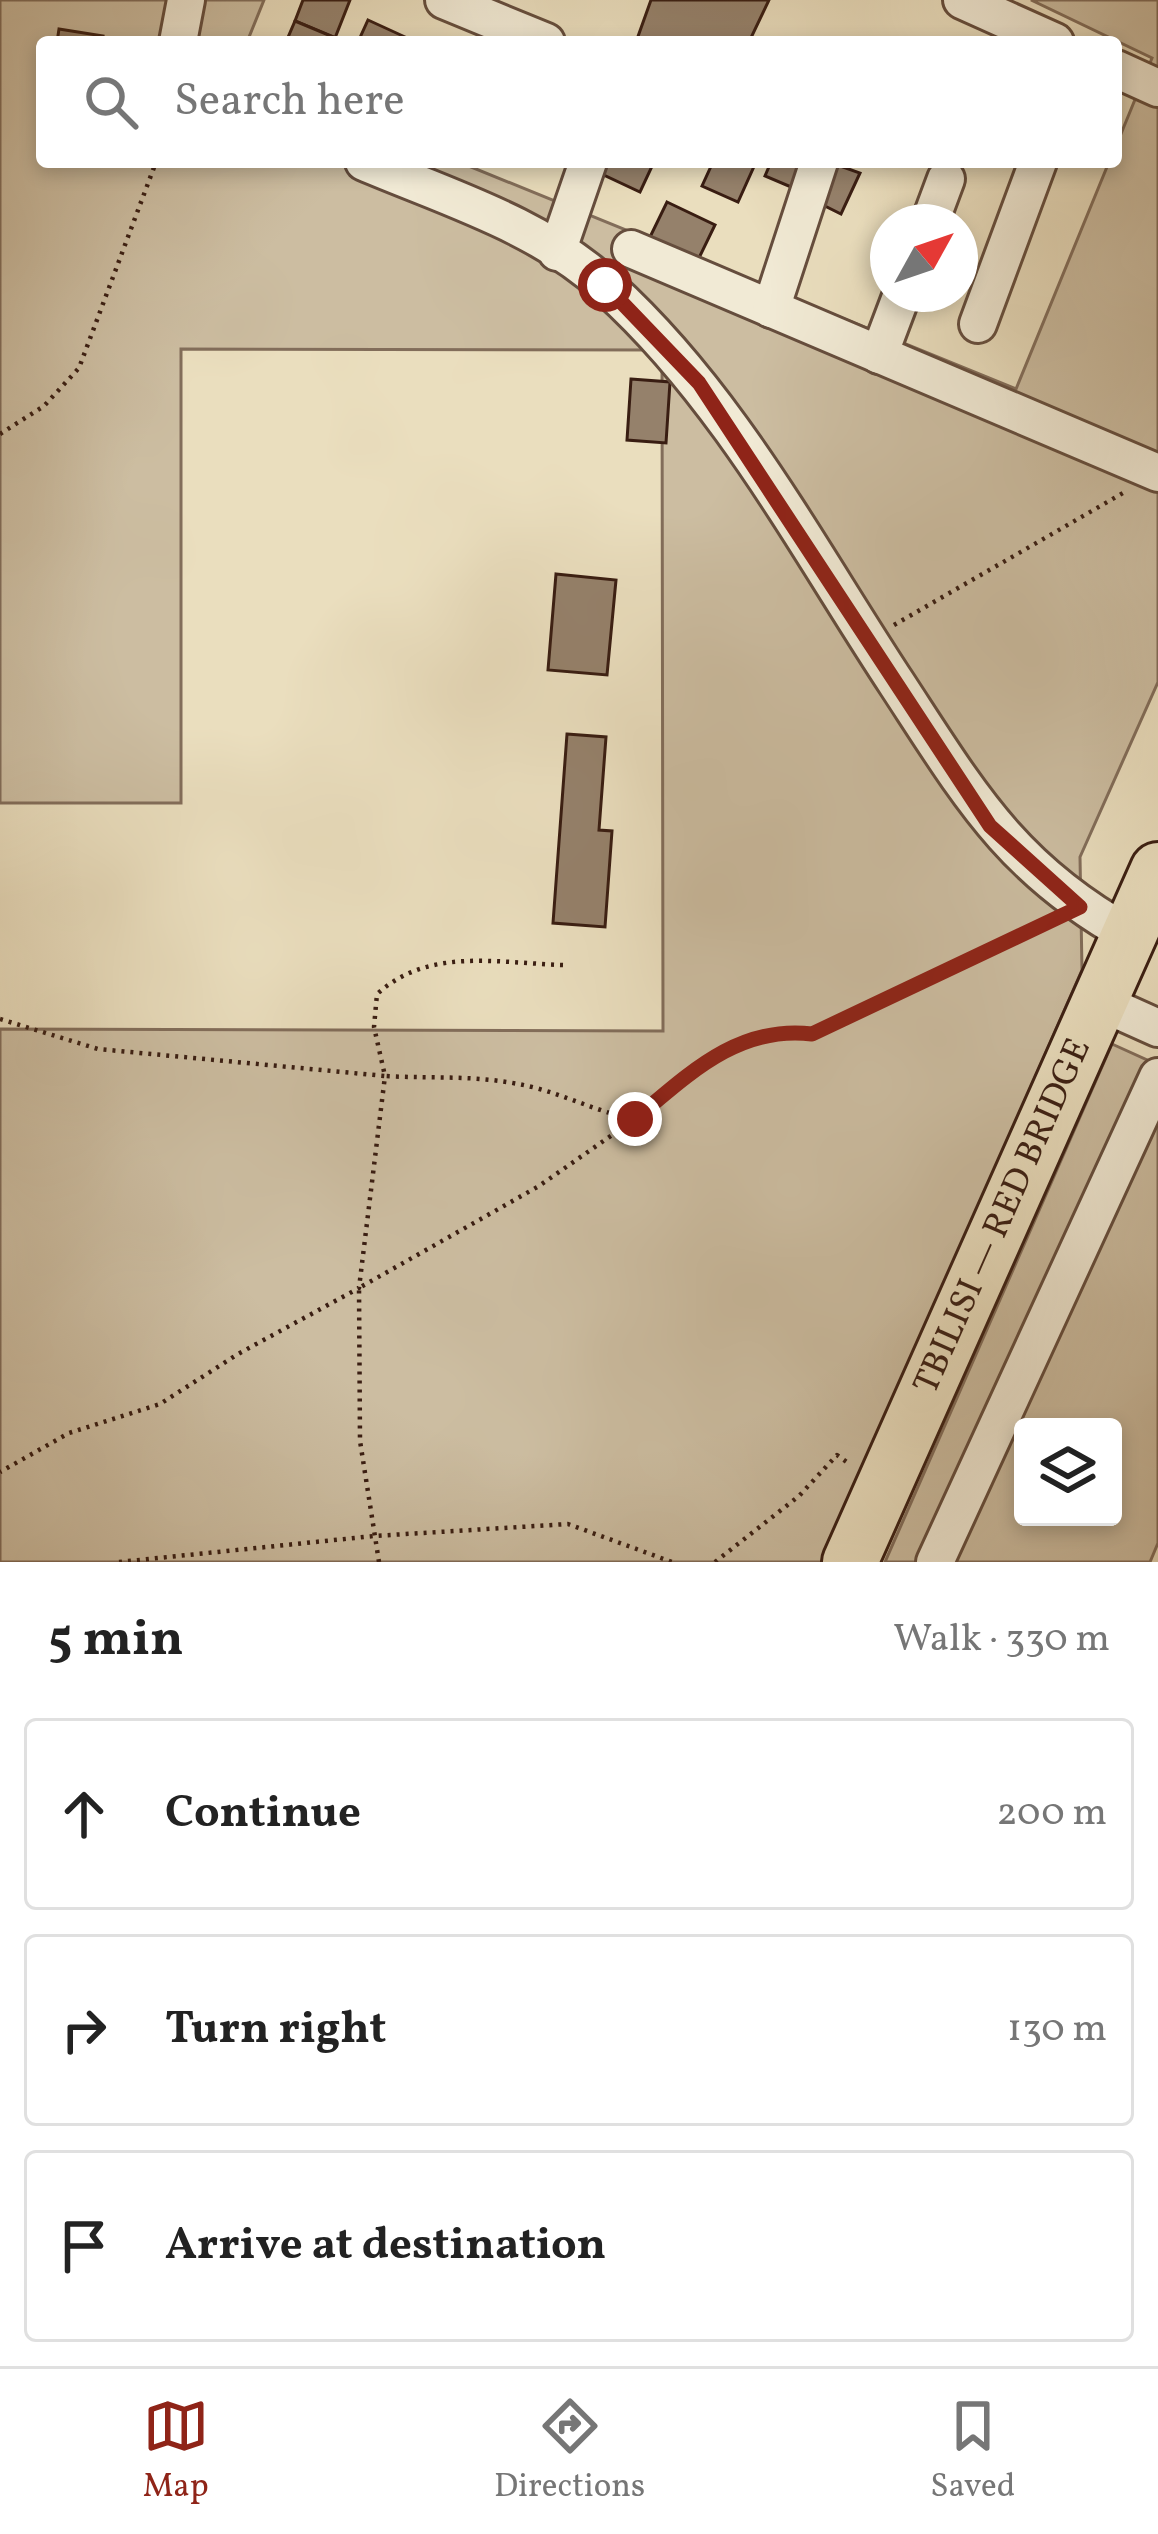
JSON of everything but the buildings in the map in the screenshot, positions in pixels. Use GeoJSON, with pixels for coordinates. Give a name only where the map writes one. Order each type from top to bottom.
{"type":"FeatureCollection","features":[{"type":"Feature","properties":{"kind":"highway","name":"TBILISI — RED BRIDGE"},"geometry":{"type":"LineString","coordinates":[[850,1562],[1158,870]]}},
{"type":"Feature","properties":{"kind":"street"},"geometry":{"type":"LineString","coordinates":[[179,36],[186,0]]}},
{"type":"Feature","properties":{"kind":"street"},"geometry":{"type":"LineString","coordinates":[[444,0],[531,36]]}},
{"type":"Feature","properties":{"kind":"street"},"geometry":{"type":"LineString","coordinates":[[962,0],[1042,36]]}},
{"type":"Feature","properties":{"kind":"street"},"geometry":{"type":"LineString","coordinates":[[1122,72],[1158,88]]}},
{"type":"Feature","properties":{"kind":"street"},"geometry":{"type":"LineString","coordinates":[[378,168],[525,230],[605,285],[699,383],[990,826],[1080,907],[1130,934]]}},
{"type":"Feature","properties":{"kind":"street"},"geometry":{"type":"LineString","coordinates":[[557,252],[586,168]]}},
{"type":"Feature","properties":{"kind":"street"},"geometry":{"type":"LineString","coordinates":[[771,309],[817,168]]}},
{"type":"Feature","properties":{"kind":"street"},"geometry":{"type":"LineString","coordinates":[[978,324],[1036,168]]}},
{"type":"Feature","properties":{"kind":"street"},"geometry":{"type":"LineString","coordinates":[[937,204],[946,179]]}},
{"type":"Feature","properties":{"kind":"street"},"geometry":{"type":"LineString","coordinates":[[631,249],[1158,473]]}},
{"type":"Feature","properties":{"kind":"street"},"geometry":{"type":"LineString","coordinates":[[879,355],[895,312]]}},
{"type":"Feature","properties":{"kind":"street"},"geometry":{"type":"LineString","coordinates":[[1100,1003],[1158,1028]]}},
{"type":"Feature","properties":{"kind":"street"},"geometry":{"type":"LineString","coordinates":[[935,1562],[1158,1077]]}},
{"type":"Feature","properties":{"kind":"path"},"geometry":{"type":"LineString","coordinates":[[0,434],[44,406],[79,368],[154,168]]}},
{"type":"Feature","properties":{"kind":"path"},"geometry":{"type":"LineString","coordinates":[[868,640],[1158,473]]}},
{"type":"Feature","properties":{"kind":"path"},"geometry":{"type":"LineString","coordinates":[[0,1472],[69,1433],[160,1404],[238,1354],[539,1186],[742,1040],[781,1030],[812,1034],[1080,907]]}},
{"type":"Feature","properties":{"kind":"path"},"geometry":{"type":"LineString","coordinates":[[380,1562],[360,1441],[359,1288],[385,1076],[374,1027],[377,994],[402,971],[466,958],[562,965]]}},
{"type":"Feature","properties":{"kind":"path"},"geometry":{"type":"LineString","coordinates":[[0,1019],[98,1049],[385,1076],[446,1073],[635,1119]]}},
{"type":"Feature","properties":{"kind":"path"},"geometry":{"type":"LineString","coordinates":[[715,1562],[799,1496],[837,1455]]}},
{"type":"Feature","properties":{"kind":"path"},"geometry":{"type":"LineString","coordinates":[[119,1562],[374,1536],[568,1524],[672,1562]]}},
{"type":"Feature","properties":{"kind":"shaded area"},"geometry":{"type":"Polygon","coordinates":[[[0,0],[264,0],[249,36],[36,36],[36,168],[474,168],[1016,389],[1107,168],[1122,168],[1122,131],[1152,58],[1122,44],[1122,36],[1106,36],[1031,0],[1158,0],[1158,682],[1080,857],[1082,970],[823,1562],[0,1562],[0,1029],[663,1031],[662,350],[181,349],[181,803],[0,803],[0,0]]]}},
{"type":"Feature","properties":{"kind":"shaded area"},"geometry":{"type":"Polygon","coordinates":[[[1112,1044],[1158,1065],[1158,1543],[1150,1562],[885,1562],[1112,1044]]]}},
{"type":"Feature","properties":{"kind":"route"},"geometry":{"type":"LineString","coordinates":[[605,285],[699,383],[990,826],[1080,907],[812,1034],[781,1030],[742,1040],[714,1056],[635,1119]]}}]}
